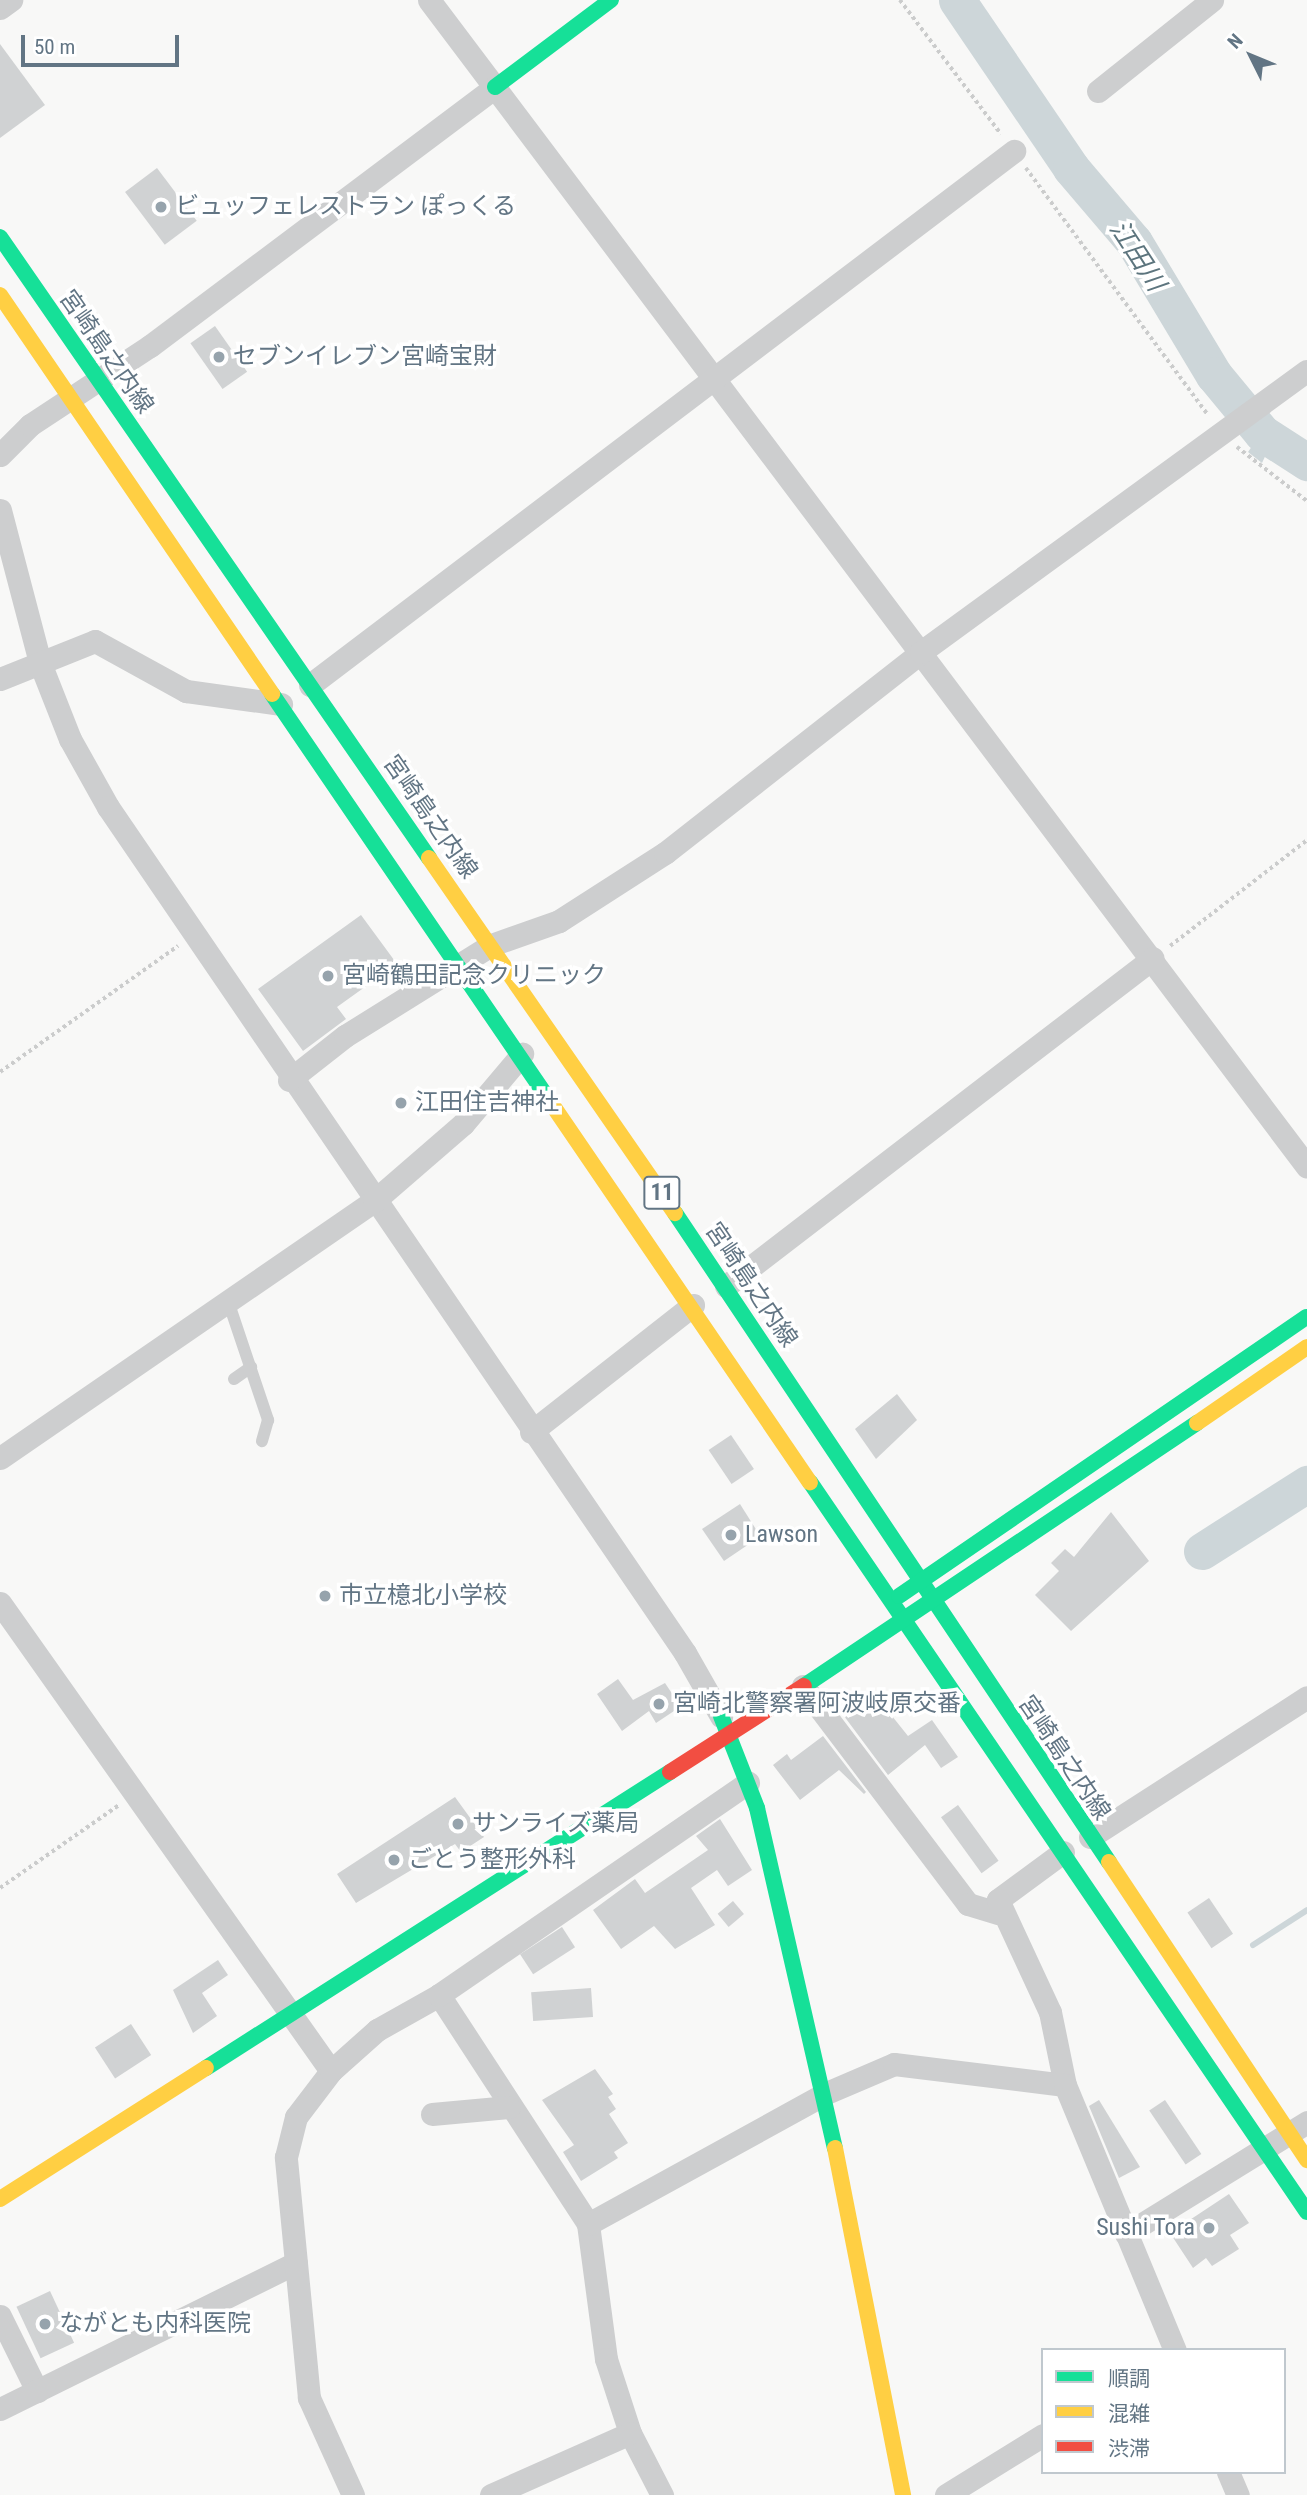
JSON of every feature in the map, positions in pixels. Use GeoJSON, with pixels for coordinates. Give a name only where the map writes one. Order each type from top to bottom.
{"type":"FeatureCollection","features":[{"type":"Feature","properties":{"kind":"main road"},"geometry":{"type":"LineString","coordinates":[[495,87],[611,0]]}},
{"type":"Feature","properties":{"kind":"main road","name":"宮崎島之内線"},"geometry":{"type":"LineString","coordinates":[[0,237],[726,1286],[919,1583],[1090,1837],[1298,2128],[1307,2160]]}},
{"type":"Feature","properties":{"kind":"main road","name":"11"},"geometry":{"type":"LineString","coordinates":[[0,295],[907,1618],[1307,2212]]}},
{"type":"Feature","properties":{"kind":"main road"},"geometry":{"type":"LineString","coordinates":[[873,1614],[1307,1317]]}},
{"type":"Feature","properties":{"kind":"main road"},"geometry":{"type":"LineString","coordinates":[[0,2199],[290,2011],[728,1719],[803,1686],[932,1602],[1307,1347]]}},
{"type":"Feature","properties":{"kind":"main road"},"geometry":{"type":"LineString","coordinates":[[728,1719],[748,1783],[824,2094],[898,2493]]}},
{"type":"Feature","properties":{"kind":"street"},"geometry":{"type":"LineString","coordinates":[[0,8],[11,0]]}},
{"type":"Feature","properties":{"kind":"street"},"geometry":{"type":"LineString","coordinates":[[429,0],[717,377],[1307,1167]]}},
{"type":"Feature","properties":{"kind":"street"},"geometry":{"type":"LineString","coordinates":[[1098,91],[1212,0]]}},
{"type":"Feature","properties":{"kind":"street"},"geometry":{"type":"LineString","coordinates":[[0,455],[72,398],[495,87]]}},
{"type":"Feature","properties":{"kind":"street"},"geometry":{"type":"LineString","coordinates":[[310,685],[1014,151]]}},
{"type":"Feature","properties":{"kind":"street"},"geometry":{"type":"LineString","coordinates":[[289,1080],[312,1059],[491,945],[559,921],[665,853],[921,652],[1226,427],[1307,371]]}},
{"type":"Feature","properties":{"kind":"street"},"geometry":{"type":"LineString","coordinates":[[0,510],[40,663],[96,784],[289,1080],[728,1719]]}},
{"type":"Feature","properties":{"kind":"street"},"geometry":{"type":"LineString","coordinates":[[0,678],[95,641],[186,691],[281,704]]}},
{"type":"Feature","properties":{"kind":"street"},"geometry":{"type":"LineString","coordinates":[[726,1286],[1153,958]]}},
{"type":"Feature","properties":{"kind":"street"},"geometry":{"type":"LineString","coordinates":[[0,1458],[374,1201],[463,1124],[522,1054]]}},
{"type":"Feature","properties":{"kind":"street"},"geometry":{"type":"LineString","coordinates":[[531,1432],[693,1306]]}},
{"type":"Feature","properties":{"kind":"street"},"geometry":{"type":"LineString","coordinates":[[0,1603],[331,2071]]}},
{"type":"Feature","properties":{"kind":"street"},"geometry":{"type":"LineString","coordinates":[[803,1686],[968,1904],[998,1913]]}},
{"type":"Feature","properties":{"kind":"street"},"geometry":{"type":"LineString","coordinates":[[1090,1837],[1307,1697]]}},
{"type":"Feature","properties":{"kind":"street"},"geometry":{"type":"LineString","coordinates":[[354,2495],[309,2398],[286,2157],[296,2117],[331,2071],[377,2030],[439,1995],[748,1783]]}},
{"type":"Feature","properties":{"kind":"street"},"geometry":{"type":"LineString","coordinates":[[1063,1852],[1004,1894],[998,1913],[1050,2012],[1065,2085],[1174,2348]]}},
{"type":"Feature","properties":{"kind":"street"},"geometry":{"type":"LineString","coordinates":[[439,1995],[587,2224],[606,2359],[630,2433],[662,2495]]}},
{"type":"Feature","properties":{"kind":"street"},"geometry":{"type":"LineString","coordinates":[[587,2224],[824,2094],[894,2064],[1065,2085]]}},
{"type":"Feature","properties":{"kind":"street"},"geometry":{"type":"LineString","coordinates":[[432,2114],[509,2107]]}},
{"type":"Feature","properties":{"kind":"street"},"geometry":{"type":"LineString","coordinates":[[1126,2234],[1298,2128]]}},
{"type":"Feature","properties":{"kind":"street"},"geometry":{"type":"LineString","coordinates":[[0,2409],[296,2263]]}},
{"type":"Feature","properties":{"kind":"street"},"geometry":{"type":"LineString","coordinates":[[0,2316],[37,2391]]}},
{"type":"Feature","properties":{"kind":"street"},"geometry":{"type":"LineString","coordinates":[[491,2495],[630,2433]]}},
{"type":"Feature","properties":{"kind":"street"},"geometry":{"type":"LineString","coordinates":[[946,2495],[1041,2436]]}},
{"type":"Feature","properties":{"kind":"street"},"geometry":{"type":"LineString","coordinates":[[1229,2474],[1238,2495]]}},
{"type":"Feature","properties":{"kind":"lane"},"geometry":{"type":"LineString","coordinates":[[228,1301],[268,1420],[262,1441]]}},
{"type":"Feature","properties":{"kind":"lane"},"geometry":{"type":"LineString","coordinates":[[234,1379],[251,1367]]}},
{"type":"Feature","properties":{"kind":"path"},"geometry":{"type":"LineString","coordinates":[[900,0],[1226,427],[1268,476],[1307,501]]}},
{"type":"Feature","properties":{"kind":"path"},"geometry":{"type":"LineString","coordinates":[[1153,958],[1307,841]]}},
{"type":"Feature","properties":{"kind":"path"},"geometry":{"type":"LineString","coordinates":[[0,1072],[194,935]]}},
{"type":"Feature","properties":{"kind":"path"},"geometry":{"type":"LineString","coordinates":[[0,1888],[135,1794]]}},
{"type":"Feature","properties":{"kind":"shaded area"},"geometry":{"type":"Polygon","coordinates":[[[1260,422],[1307,457],[1307,470],[1277,447],[1269,448],[1262,463],[1248,452],[1257,439],[1248,431],[1260,422]]]}},
{"type":"Feature","properties":{"kind":"building"},"geometry":{"type":"Polygon","coordinates":[[[0,44],[45,105],[0,138],[0,44]]]}},
{"type":"Feature","properties":{"kind":"building","name":"ビュッフェレストラン ぽっくる"},"geometry":{"type":"Polygon","coordinates":[[[157,168],[197,221],[165,245],[125,192],[157,168]]]}},
{"type":"Feature","properties":{"kind":"building","name":"セブンイレブン宮崎宝財"},"geometry":{"type":"Polygon","coordinates":[[[215,326],[247,372],[223,389],[190,343],[215,326]]]}},
{"type":"Feature","properties":{"kind":"building","name":"宮崎鶴田記念クリニック"},"geometry":{"type":"Polygon","coordinates":[[[361,915],[397,964],[337,1007],[346,1019],[303,1051],[258,989],[361,915]]]}},
{"type":"Feature","properties":{"kind":"building"},"geometry":{"type":"Polygon","coordinates":[[[897,1394],[917,1420],[876,1459],[855,1429],[897,1394]]]}},
{"type":"Feature","properties":{"kind":"building"},"geometry":{"type":"Polygon","coordinates":[[[731,1435],[754,1469],[732,1484],[709,1450],[731,1435]]]}},
{"type":"Feature","properties":{"kind":"building","name":"Lawson"},"geometry":{"type":"Polygon","coordinates":[[[740,1504],[757,1531],[755,1540],[724,1561],[702,1529],[740,1504]]]}},
{"type":"Feature","properties":{"kind":"building"},"geometry":{"type":"Polygon","coordinates":[[[1111,1512],[1149,1561],[1071,1631],[1035,1595],[1059,1571],[1051,1563],[1065,1549],[1074,1557],[1111,1512]]]}},
{"type":"Feature","properties":{"kind":"building"},"geometry":{"type":"Polygon","coordinates":[[[618,1679],[633,1700],[665,1683],[677,1701],[674,1711],[656,1723],[649,1711],[622,1731],[597,1694],[618,1679]]]}},
{"type":"Feature","properties":{"kind":"building"},"geometry":{"type":"Polygon","coordinates":[[[872,1691],[908,1736],[932,1720],[958,1757],[941,1768],[925,1745],[888,1775],[844,1716],[849,1697],[872,1691]]]}},
{"type":"Feature","properties":{"kind":"building"},"geometry":{"type":"Polygon","coordinates":[[[823,1736],[866,1792],[864,1794],[839,1770],[800,1800],[773,1765],[787,1754],[791,1760],[823,1736]]]}},
{"type":"Feature","properties":{"kind":"building","name":"ごとう整形外科"},"geometry":{"type":"Polygon","coordinates":[[[455,1797],[484,1837],[461,1852],[455,1844],[356,1903],[337,1874],[455,1797]]]}},
{"type":"Feature","properties":{"kind":"building"},"geometry":{"type":"Polygon","coordinates":[[[958,1805],[999,1861],[982,1873],[941,1817],[958,1805]]]}},
{"type":"Feature","properties":{"kind":"building"},"geometry":{"type":"Polygon","coordinates":[[[720,1819],[752,1870],[728,1886],[717,1870],[691,1888],[715,1925],[675,1949],[654,1926],[621,1949],[593,1910],[635,1879],[645,1893],[708,1850],[696,1836],[720,1819]]]}},
{"type":"Feature","properties":{"kind":"building"},"geometry":{"type":"Polygon","coordinates":[[[1209,1898],[1233,1934],[1211,1948],[1187,1913],[1209,1898]]]}},
{"type":"Feature","properties":{"kind":"building"},"geometry":{"type":"Polygon","coordinates":[[[733,1901],[744,1914],[729,1927],[718,1914],[733,1901]]]}},
{"type":"Feature","properties":{"kind":"building"},"geometry":{"type":"Polygon","coordinates":[[[562,1927],[575,1947],[533,1974],[520,1954],[562,1927]]]}},
{"type":"Feature","properties":{"kind":"building"},"geometry":{"type":"Polygon","coordinates":[[[218,1960],[228,1975],[202,1993],[217,2016],[193,2033],[173,1990],[218,1960]]]}},
{"type":"Feature","properties":{"kind":"building"},"geometry":{"type":"Polygon","coordinates":[[[591,1988],[593,2017],[533,2021],[531,1992],[591,1988]]]}},
{"type":"Feature","properties":{"kind":"building"},"geometry":{"type":"Polygon","coordinates":[[[131,2024],[151,2055],[115,2078],[95,2047],[131,2024]]]}},
{"type":"Feature","properties":{"kind":"building"},"geometry":{"type":"Polygon","coordinates":[[[595,2069],[613,2094],[608,2097],[616,2109],[609,2114],[628,2143],[614,2152],[618,2158],[581,2181],[563,2152],[574,2145],[542,2100],[595,2069]]]}},
{"type":"Feature","properties":{"kind":"building"},"geometry":{"type":"Polygon","coordinates":[[[1099,2100],[1140,2167],[1119,2178],[1089,2106],[1099,2100]]]}},
{"type":"Feature","properties":{"kind":"building"},"geometry":{"type":"Polygon","coordinates":[[[1165,2100],[1201,2154],[1186,2165],[1149,2111],[1165,2100]]]}},
{"type":"Feature","properties":{"kind":"building","name":"Sushi Tora"},"geometry":{"type":"Polygon","coordinates":[[[1229,2194],[1249,2223],[1230,2235],[1239,2249],[1212,2266],[1206,2258],[1193,2268],[1170,2233],[1229,2194]]]}},
{"type":"Feature","properties":{"kind":"building","name":"ながとも内科医院"},"geometry":{"type":"Polygon","coordinates":[[[50,2291],[74,2343],[41,2358],[16,2307],[50,2291]]]}},
{"type":"Feature","properties":{"kind":"waterway","name":"江田川"},"geometry":{"type":"LineString","coordinates":[[957,0],[1071,168],[1134,242],[1214,375],[1262,433],[1307,462]]}},
{"type":"Feature","properties":{"kind":"waterway"},"geometry":{"type":"LineString","coordinates":[[1202,1551],[1307,1484]]}},
{"type":"Feature","properties":{"kind":"waterway"},"geometry":{"type":"LineString","coordinates":[[1253,1945],[1307,1910]]}},
{"type":"Feature","properties":{"kind":"traffic: fast"},"geometry":{"type":"LineString","coordinates":[[495,87],[611,0]]}},
{"type":"Feature","properties":{"kind":"traffic: fast"},"geometry":{"type":"LineString","coordinates":[[0,237],[429,858]]}},
{"type":"Feature","properties":{"kind":"traffic: fast"},"geometry":{"type":"LineString","coordinates":[[272,694],[549,1100]]}},
{"type":"Feature","properties":{"kind":"traffic: fast"},"geometry":{"type":"LineString","coordinates":[[675,1213],[1109,1862]]}},
{"type":"Feature","properties":{"kind":"traffic: fast"},"geometry":{"type":"LineString","coordinates":[[899,1596],[1307,1317]]}},
{"type":"Feature","properties":{"kind":"traffic: fast"},"geometry":{"type":"LineString","coordinates":[[804,1686],[1197,1423]]}},
{"type":"Feature","properties":{"kind":"traffic: fast"},"geometry":{"type":"LineString","coordinates":[[810,1482],[1307,2212]]}},
{"type":"Feature","properties":{"kind":"traffic: fast"},"geometry":{"type":"LineString","coordinates":[[721,1716],[757,1808],[835,2148]]}},
{"type":"Feature","properties":{"kind":"traffic: fast"},"geometry":{"type":"LineString","coordinates":[[206,2068],[670,1772]]}},
{"type":"Feature","properties":{"kind":"traffic: slow"},"geometry":{"type":"LineString","coordinates":[[0,295],[272,694]]}},
{"type":"Feature","properties":{"kind":"traffic: slow"},"geometry":{"type":"LineString","coordinates":[[429,858],[675,1213]]}},
{"type":"Feature","properties":{"kind":"traffic: slow"},"geometry":{"type":"LineString","coordinates":[[549,1100],[810,1482]]}},
{"type":"Feature","properties":{"kind":"traffic: slow"},"geometry":{"type":"LineString","coordinates":[[1197,1423],[1307,1347]]}},
{"type":"Feature","properties":{"kind":"traffic: slow"},"geometry":{"type":"LineString","coordinates":[[1109,1862],[1307,2160]]}},
{"type":"Feature","properties":{"kind":"traffic: slow"},"geometry":{"type":"LineString","coordinates":[[0,2199],[206,2068]]}},
{"type":"Feature","properties":{"kind":"traffic: slow"},"geometry":{"type":"LineString","coordinates":[[835,2148],[903,2495]]}},
{"type":"Feature","properties":{"kind":"traffic: jam"},"geometry":{"type":"LineString","coordinates":[[670,1772],[804,1686]]}},
{"type":"Feature","properties":{"kind":"place","name":"ビュッフェレストラン ぽっくる"},"geometry":{"type":"Point","coordinates":[161,207]}},
{"type":"Feature","properties":{"kind":"place","name":"セブンイレブン宮崎宝財"},"geometry":{"type":"Point","coordinates":[219,357]}},
{"type":"Feature","properties":{"kind":"place","name":"宮崎鶴田記念クリニック"},"geometry":{"type":"Point","coordinates":[328,976]}},
{"type":"Feature","properties":{"kind":"place","name":"江田住吉神社"},"geometry":{"type":"Point","coordinates":[401,1103]}},
{"type":"Feature","properties":{"kind":"place","name":"Lawson"},"geometry":{"type":"Point","coordinates":[731,1535]}},
{"type":"Feature","properties":{"kind":"place","name":"市立檍北小学校"},"geometry":{"type":"Point","coordinates":[325,1596]}},
{"type":"Feature","properties":{"kind":"place","name":"宮崎北警察署阿波岐原交番"},"geometry":{"type":"Point","coordinates":[659,1704]}},
{"type":"Feature","properties":{"kind":"place","name":"サンライズ薬局"},"geometry":{"type":"Point","coordinates":[458,1824]}},
{"type":"Feature","properties":{"kind":"place","name":"ごとう整形外科"},"geometry":{"type":"Point","coordinates":[394,1860]}},
{"type":"Feature","properties":{"kind":"place","name":"Sushi Tora"},"geometry":{"type":"Point","coordinates":[1209,2228]}},
{"type":"Feature","properties":{"kind":"place","name":"ながとも内科医院"},"geometry":{"type":"Point","coordinates":[45,2324]}}]}
